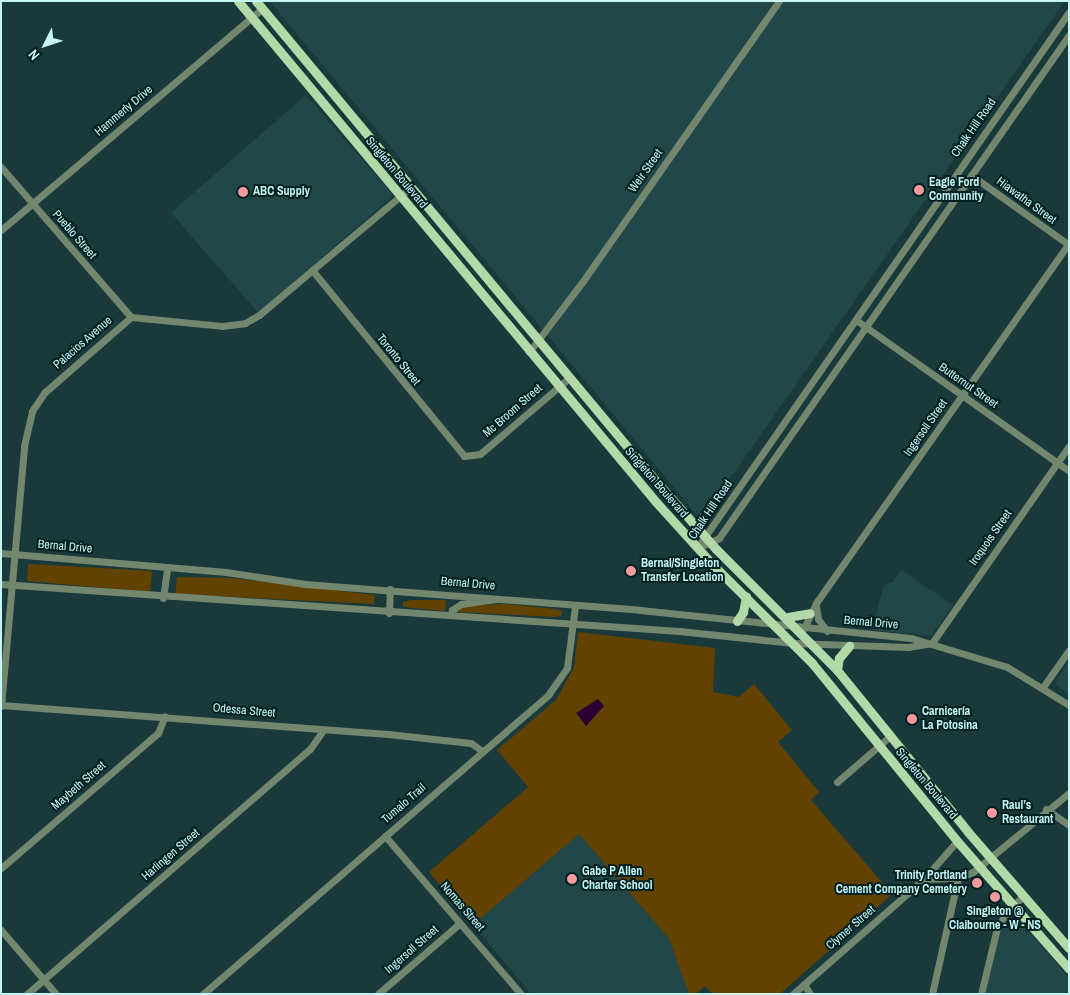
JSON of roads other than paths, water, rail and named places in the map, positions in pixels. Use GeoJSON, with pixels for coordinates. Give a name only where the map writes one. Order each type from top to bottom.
{"type":"FeatureCollection","features":[{"type":"Feature","properties":{"kind":"main road","name":"Singleton Boulevard"},"geometry":{"type":"LineString","coordinates":[[238,1],[558,387],[697,548],[777,625],[844,700],[878,746],[957,841],[1069,969]]}},
{"type":"Feature","properties":{"kind":"main road","name":"Singleton Boulevard"},"geometry":{"type":"LineString","coordinates":[[256,1],[539,342],[708,540],[801,628],[990,858],[1069,948]]}},
{"type":"Feature","properties":{"kind":"main road"},"geometry":{"type":"LineString","coordinates":[[360,149],[371,140]]}},
{"type":"Feature","properties":{"kind":"main road"},"geometry":{"type":"LineString","coordinates":[[737,621],[743,612],[746,596]]}},
{"type":"Feature","properties":{"kind":"main road"},"geometry":{"type":"LineString","coordinates":[[788,617],[810,614]]}},
{"type":"Feature","properties":{"kind":"main road"},"geometry":{"type":"LineString","coordinates":[[837,670],[839,658],[850,646]]}},
{"type":"Feature","properties":{"kind":"street","name":"Weir Street"},"geometry":{"type":"LineString","coordinates":[[529,352],[539,342],[779,1]]}},
{"type":"Feature","properties":{"kind":"street","name":"Hammerly Drive"},"geometry":{"type":"LineString","coordinates":[[1,230],[262,9]]}},
{"type":"Feature","properties":{"kind":"street","name":"Chalk Hill Road"},"geometry":{"type":"LineString","coordinates":[[697,548],[708,540],[940,196],[1068,14]]}},
{"type":"Feature","properties":{"kind":"street","name":"Chalk Hill Road"},"geometry":{"type":"LineString","coordinates":[[708,540],[719,538],[1069,35]]}},
{"type":"Feature","properties":{"kind":"street"},"geometry":{"type":"LineString","coordinates":[[1018,84],[1029,92]]}},
{"type":"Feature","properties":{"kind":"street","name":"Pueblo Street"},"geometry":{"type":"LineString","coordinates":[[1,167],[131,317]]}},
{"type":"Feature","properties":{"kind":"street","name":"Hiawatha Street"},"geometry":{"type":"LineString","coordinates":[[971,175],[1068,244]]}},
{"type":"Feature","properties":{"kind":"street","name":"Palacios Avenue"},"geometry":{"type":"LineString","coordinates":[[1,705],[14,585],[24,446],[32,411],[52,384],[131,317],[222,326],[245,322],[312,270],[410,188]]}},
{"type":"Feature","properties":{"kind":"street"},"geometry":{"type":"LineString","coordinates":[[940,196],[950,204]]}},
{"type":"Feature","properties":{"kind":"street"},"geometry":{"type":"LineString","coordinates":[[926,217],[936,225]]}},
{"type":"Feature","properties":{"kind":"street","name":"Ingersoll Street"},"geometry":{"type":"LineString","coordinates":[[801,628],[816,603],[1068,244]]}},
{"type":"Feature","properties":{"kind":"street","name":"Toronto Street"},"geometry":{"type":"LineString","coordinates":[[312,270],[458,452],[470,458]]}},
{"type":"Feature","properties":{"kind":"street","name":"Butternut Street"},"geometry":{"type":"LineString","coordinates":[[856,320],[1069,471]]}},
{"type":"Feature","properties":{"kind":"street","name":"Mc Broom Street"},"geometry":{"type":"LineString","coordinates":[[470,458],[480,454],[570,378]]}},
{"type":"Feature","properties":{"kind":"street","name":"Iroquois Street"},"geometry":{"type":"LineString","coordinates":[[932,644],[1069,446]]}},
{"type":"Feature","properties":{"kind":"street","name":"Bernal Drive"},"geometry":{"type":"LineString","coordinates":[[1,554],[167,568],[305,584],[501,598],[911,638],[1007,666],[1069,705]]}},
{"type":"Feature","properties":{"kind":"street"},"geometry":{"type":"LineString","coordinates":[[163,598],[167,568]]}},
{"type":"Feature","properties":{"kind":"street","name":"Bernal Drive"},"geometry":{"type":"LineString","coordinates":[[1,584],[163,598],[389,613],[451,615],[793,643],[908,647],[932,644]]}},
{"type":"Feature","properties":{"kind":"street"},"geometry":{"type":"LineString","coordinates":[[389,613],[390,589]]}},
{"type":"Feature","properties":{"kind":"street"},"geometry":{"type":"LineString","coordinates":[[451,615],[452,610],[461,604],[501,598]]}},
{"type":"Feature","properties":{"kind":"street"},"geometry":{"type":"LineString","coordinates":[[816,603],[818,619],[827,630]]}},
{"type":"Feature","properties":{"kind":"street","name":"Tumalo Trail"},"geometry":{"type":"LineString","coordinates":[[203,994],[556,687],[567,668],[575,606]]}},
{"type":"Feature","properties":{"kind":"street"},"geometry":{"type":"LineString","coordinates":[[1043,687],[1069,650]]}},
{"type":"Feature","properties":{"kind":"street","name":"Odessa Street"},"geometry":{"type":"LineString","coordinates":[[1,705],[164,716],[471,743],[482,751]]}},
{"type":"Feature","properties":{"kind":"street","name":"Maybeth Street"},"geometry":{"type":"LineString","coordinates":[[1,868],[158,733],[164,716]]}},
{"type":"Feature","properties":{"kind":"street","name":"Harlingen Street"},"geometry":{"type":"LineString","coordinates":[[27,994],[310,749],[324,729]]}},
{"type":"Feature","properties":{"kind":"street"},"geometry":{"type":"LineString","coordinates":[[837,782],[889,737]]}},
{"type":"Feature","properties":{"kind":"street"},"geometry":{"type":"LineString","coordinates":[[924,879],[958,878],[979,867],[1046,809],[1069,793]]}},
{"type":"Feature","properties":{"kind":"street"},"geometry":{"type":"LineString","coordinates":[[1046,809],[1069,825]]}},
{"type":"Feature","properties":{"kind":"street","name":"Nomas Street"},"geometry":{"type":"LineString","coordinates":[[385,836],[521,994]]}},
{"type":"Feature","properties":{"kind":"street","name":"Clymer Street"},"geometry":{"type":"LineString","coordinates":[[793,994],[924,879],[957,841]]}},
{"type":"Feature","properties":{"kind":"street"},"geometry":{"type":"LineString","coordinates":[[932,994],[958,878]]}},
{"type":"Feature","properties":{"kind":"street"},"geometry":{"type":"LineString","coordinates":[[981,994],[997,928],[1013,905],[1023,896]]}},
{"type":"Feature","properties":{"kind":"street","name":"Ingersoll Street"},"geometry":{"type":"LineString","coordinates":[[378,994],[460,923]]}},
{"type":"Feature","properties":{"kind":"street"},"geometry":{"type":"LineString","coordinates":[[1,930],[56,994]]}},
{"type":"Feature","properties":{"kind":"street"},"geometry":{"type":"LineString","coordinates":[[804,984],[810,994]]}},
{"type":"Feature","properties":{"kind":"place","name":"Eagle Ford Community"},"geometry":{"type":"Point","coordinates":[919,190]}},
{"type":"Feature","properties":{"kind":"place","name":"ABC Supply"},"geometry":{"type":"Point","coordinates":[243,192]}},
{"type":"Feature","properties":{"kind":"place","name":"Bernal/Singleton Transfer Location"},"geometry":{"type":"Point","coordinates":[631,571]}},
{"type":"Feature","properties":{"kind":"place","name":"Carnicería La Potosina"},"geometry":{"type":"Point","coordinates":[912,719]}},
{"type":"Feature","properties":{"kind":"place","name":"Raul’s Restaurant"},"geometry":{"type":"Point","coordinates":[992,813]}},
{"type":"Feature","properties":{"kind":"place","name":"Gabe P Allen Charter School"},"geometry":{"type":"Point","coordinates":[572,879]}},
{"type":"Feature","properties":{"kind":"place","name":"Trinity Portland Cement Company Cemetery"},"geometry":{"type":"Point","coordinates":[977,883]}},
{"type":"Feature","properties":{"kind":"place","name":"Singleton @ Claibourne - W - NS"},"geometry":{"type":"Point","coordinates":[995,897]}}]}
